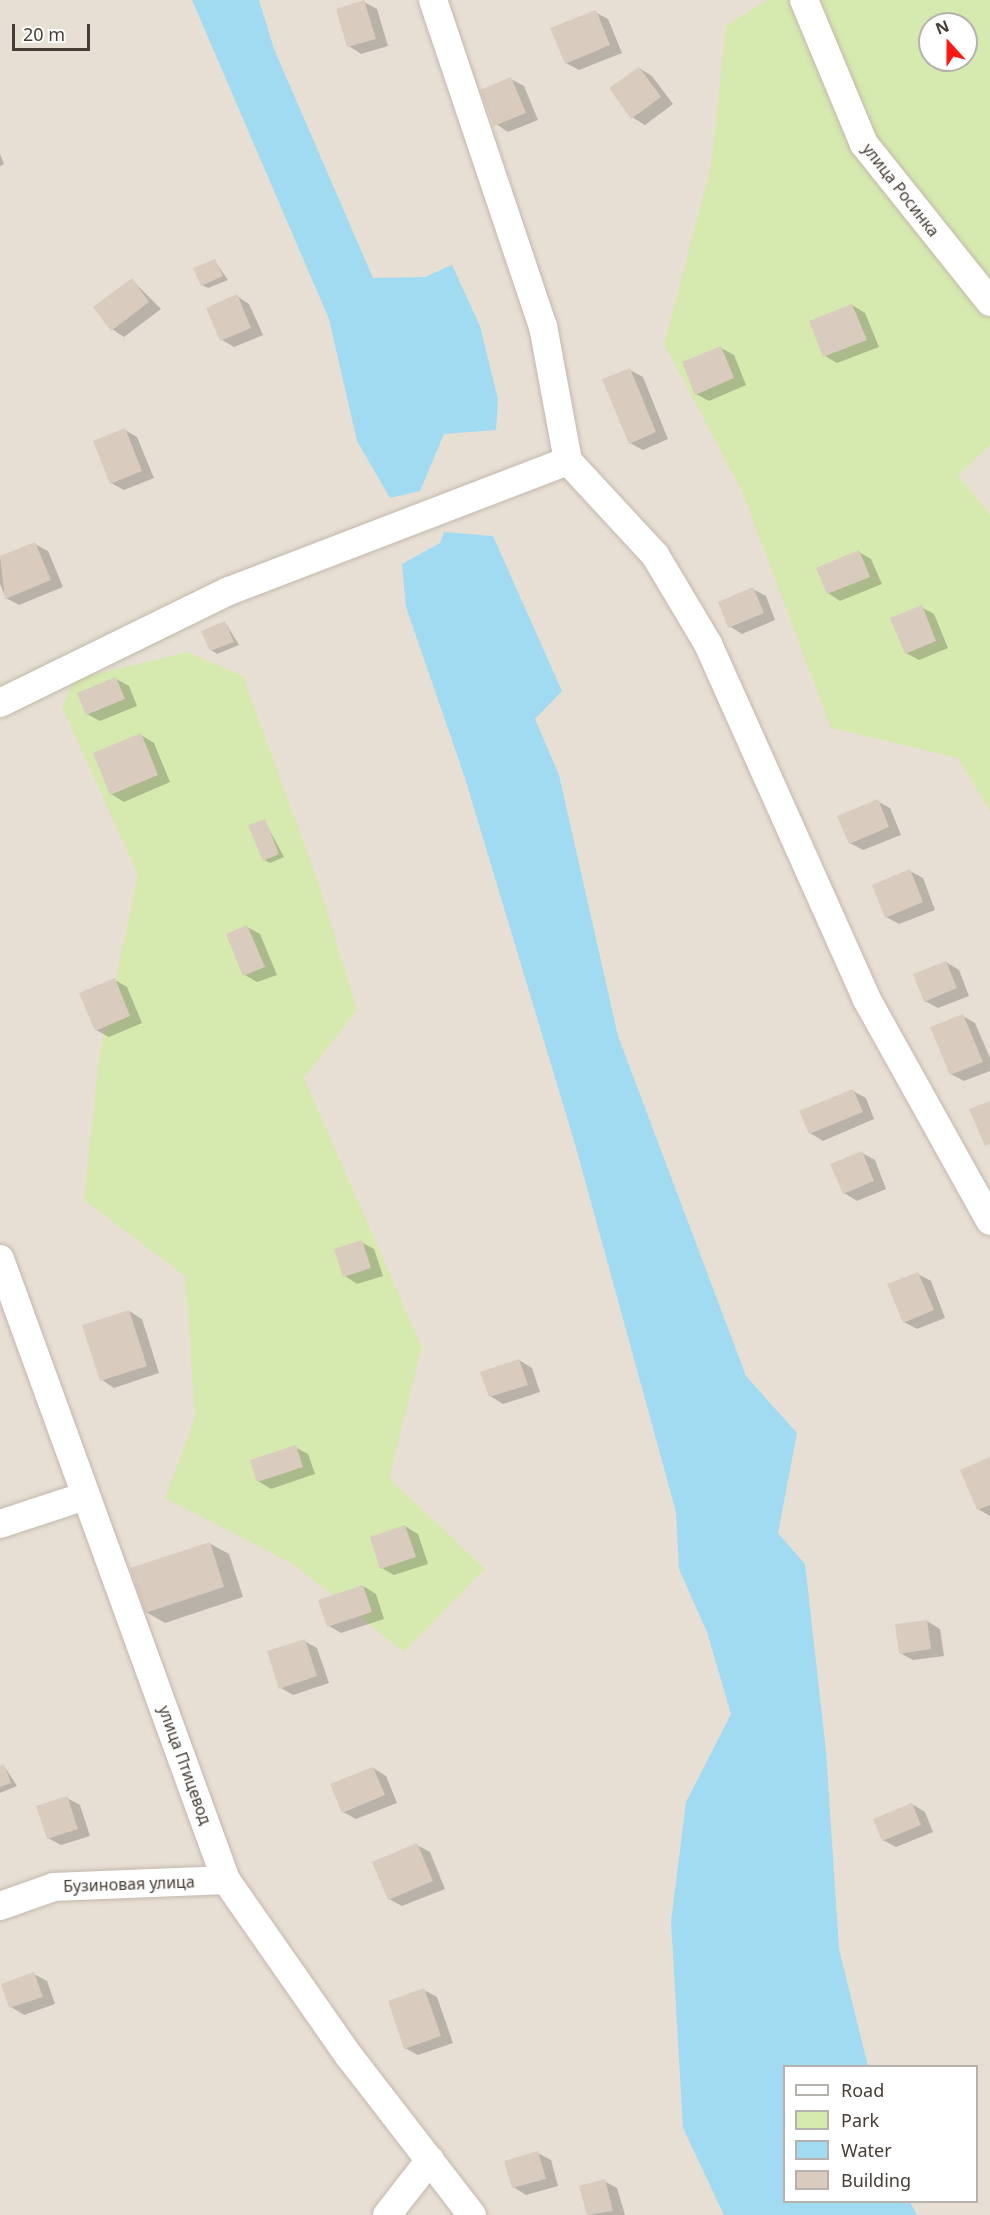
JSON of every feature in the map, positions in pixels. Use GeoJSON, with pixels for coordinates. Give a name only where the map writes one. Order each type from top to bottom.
{"type":"FeatureCollection","features":[{"type":"Feature","properties":{"kind":"street"},"geometry":{"type":"LineString","coordinates":[[433,0],[543,326],[568,461],[655,555],[708,644],[866,998],[990,1221]]}},
{"type":"Feature","properties":{"kind":"street","name":"улица Росинка"},"geometry":{"type":"LineString","coordinates":[[804,0],[864,144],[990,302]]}},
{"type":"Feature","properties":{"kind":"street"},"geometry":{"type":"LineString","coordinates":[[0,703],[229,591],[568,461]]}},
{"type":"Feature","properties":{"kind":"street","name":"улица Птицевод"},"geometry":{"type":"LineString","coordinates":[[0,1259],[225,1880],[472,2215]]}},
{"type":"Feature","properties":{"kind":"street"},"geometry":{"type":"LineString","coordinates":[[0,1524],[86,1496]]}},
{"type":"Feature","properties":{"kind":"street","name":"Бузиновая улица"},"geometry":{"type":"LineString","coordinates":[[0,1906],[54,1887],[225,1880]]}},
{"type":"Feature","properties":{"kind":"street"},"geometry":{"type":"LineString","coordinates":[[387,2215],[430,2160]]}},
{"type":"Feature","properties":{"kind":"shaded area"},"geometry":{"type":"Polygon","coordinates":[[[0,0],[990,0],[990,2215],[0,2215],[0,0]]]}},
{"type":"Feature","properties":{"kind":"green space"},"geometry":{"type":"Polygon","coordinates":[[[768,0],[990,0],[990,445],[958,475],[990,515],[990,811],[958,758],[831,728],[742,491],[664,344],[711,166],[726,25],[768,0]]]}},
{"type":"Feature","properties":{"kind":"green space"},"geometry":{"type":"Polygon","coordinates":[[[188,652],[243,676],[320,887],[357,1010],[304,1078],[422,1347],[389,1478],[485,1569],[404,1652],[293,1564],[165,1498],[195,1417],[185,1276],[84,1200],[99,1057],[138,875],[62,707],[75,679],[188,652]]]}},
{"type":"Feature","properties":{"kind":"water"},"geometry":{"type":"Polygon","coordinates":[[[192,0],[259,0],[274,49],[373,278],[425,277],[452,265],[480,326],[498,399],[496,430],[444,434],[420,491],[390,498],[357,441],[329,319],[192,0]]]}},
{"type":"Feature","properties":{"kind":"water"},"geometry":{"type":"Polygon","coordinates":[[[444,532],[493,536],[562,691],[535,719],[559,775],[618,1036],[746,1376],[797,1433],[778,1533],[805,1564],[826,1751],[839,1949],[868,2065],[783,2065],[783,2203],[911,2203],[917,2215],[724,2215],[683,2128],[671,1921],[686,1802],[731,1714],[707,1632],[679,1569],[676,1512],[575,1144],[464,775],[406,607],[402,564],[440,543],[444,532]]]}},
{"type":"Feature","properties":{"kind":"building"},"geometry":{"type":"Polygon","coordinates":[[[364,0],[376,39],[347,47],[336,9],[364,0]]]}},
{"type":"Feature","properties":{"kind":"building"},"geometry":{"type":"Polygon","coordinates":[[[596,10],[610,45],[565,64],[550,28],[596,10]]]}},
{"type":"Feature","properties":{"kind":"building"},"geometry":{"type":"Polygon","coordinates":[[[639,67],[661,97],[631,119],[609,88],[639,67]]]}},
{"type":"Feature","properties":{"kind":"building"},"geometry":{"type":"Polygon","coordinates":[[[511,77],[526,113],[494,126],[480,90],[511,77]]]}},
{"type":"Feature","properties":{"kind":"building"},"geometry":{"type":"Polygon","coordinates":[[[215,259],[223,276],[201,286],[193,268],[215,259]]]}},
{"type":"Feature","properties":{"kind":"building"},"geometry":{"type":"Polygon","coordinates":[[[132,278],[149,302],[111,331],[93,307],[132,278]]]}},
{"type":"Feature","properties":{"kind":"building"},"geometry":{"type":"Polygon","coordinates":[[[237,294],[251,328],[220,341],[206,308],[237,294]]]}},
{"type":"Feature","properties":{"kind":"building"},"geometry":{"type":"Polygon","coordinates":[[[852,304],[867,340],[823,357],[809,321],[852,304]]]}},
{"type":"Feature","properties":{"kind":"building"},"geometry":{"type":"Polygon","coordinates":[[[721,346],[734,378],[695,395],[682,362],[721,346]]]}},
{"type":"Feature","properties":{"kind":"building"},"geometry":{"type":"Polygon","coordinates":[[[630,368],[656,432],[629,444],[602,379],[630,368]]]}},
{"type":"Feature","properties":{"kind":"building"},"geometry":{"type":"Polygon","coordinates":[[[125,428],[142,471],[110,484],[93,441],[125,428]]]}},
{"type":"Feature","properties":{"kind":"building"},"geometry":{"type":"Polygon","coordinates":[[[35,542],[51,580],[5,599],[0,556],[35,542]]]}},
{"type":"Feature","properties":{"kind":"building"},"geometry":{"type":"Polygon","coordinates":[[[859,550],[870,577],[827,594],[816,568],[859,550]]]}},
{"type":"Feature","properties":{"kind":"building"},"geometry":{"type":"Polygon","coordinates":[[[753,587],[764,613],[728,628],[718,602],[753,587]]]}},
{"type":"Feature","properties":{"kind":"building"},"geometry":{"type":"Polygon","coordinates":[[[922,605],[936,641],[905,654],[890,618],[922,605]]]}},
{"type":"Feature","properties":{"kind":"building"},"geometry":{"type":"Polygon","coordinates":[[[225,621],[234,642],[210,651],[201,631],[225,621]]]}},
{"type":"Feature","properties":{"kind":"building"},"geometry":{"type":"Polygon","coordinates":[[[116,677],[125,699],[86,715],[77,693],[116,677]]]}},
{"type":"Feature","properties":{"kind":"building"},"geometry":{"type":"Polygon","coordinates":[[[141,733],[158,775],[110,795],[93,753],[141,733]]]}},
{"type":"Feature","properties":{"kind":"building"},"geometry":{"type":"Polygon","coordinates":[[[878,799],[889,827],[849,844],[837,816],[878,799]]]}},
{"type":"Feature","properties":{"kind":"building"},"geometry":{"type":"Polygon","coordinates":[[[265,819],[279,854],[263,861],[248,825],[265,819]]]}},
{"type":"Feature","properties":{"kind":"building"},"geometry":{"type":"Polygon","coordinates":[[[910,869],[923,902],[885,918],[872,885],[910,869]]]}},
{"type":"Feature","properties":{"kind":"building"},"geometry":{"type":"Polygon","coordinates":[[[247,925],[265,967],[243,976],[226,934],[247,925]]]}},
{"type":"Feature","properties":{"kind":"building"},"geometry":{"type":"Polygon","coordinates":[[[946,961],[957,988],[924,1002],[913,974],[946,961]]]}},
{"type":"Feature","properties":{"kind":"building"},"geometry":{"type":"Polygon","coordinates":[[[115,978],[130,1016],[95,1031],[79,993],[115,978]]]}},
{"type":"Feature","properties":{"kind":"building"},"geometry":{"type":"Polygon","coordinates":[[[963,1014],[983,1062],[950,1075],[930,1027],[963,1014]]]}},
{"type":"Feature","properties":{"kind":"building"},"geometry":{"type":"Polygon","coordinates":[[[853,1089],[863,1112],[809,1134],[799,1111],[853,1089]]]}},
{"type":"Feature","properties":{"kind":"building"},"geometry":{"type":"Polygon","coordinates":[[[990,1101],[990,1144],[985,1146],[969,1109],[990,1101]]]}},
{"type":"Feature","properties":{"kind":"building"},"geometry":{"type":"Polygon","coordinates":[[[862,1151],[874,1181],[843,1194],[830,1164],[862,1151]]]}},
{"type":"Feature","properties":{"kind":"building"},"geometry":{"type":"Polygon","coordinates":[[[362,1240],[371,1268],[343,1277],[334,1249],[362,1240]]]}},
{"type":"Feature","properties":{"kind":"building"},"geometry":{"type":"Polygon","coordinates":[[[918,1272],[934,1310],[903,1323],[887,1284],[918,1272]]]}},
{"type":"Feature","properties":{"kind":"building"},"geometry":{"type":"Polygon","coordinates":[[[129,1310],[147,1366],[100,1381],[82,1325],[129,1310]]]}},
{"type":"Feature","properties":{"kind":"building"},"geometry":{"type":"Polygon","coordinates":[[[519,1359],[528,1385],[489,1397],[480,1372],[519,1359]]]}},
{"type":"Feature","properties":{"kind":"building"},"geometry":{"type":"Polygon","coordinates":[[[296,1445],[303,1467],[257,1482],[250,1460],[296,1445]]]}},
{"type":"Feature","properties":{"kind":"building"},"geometry":{"type":"Polygon","coordinates":[[[990,1457],[990,1505],[977,1510],[960,1470],[990,1457]]]}},
{"type":"Feature","properties":{"kind":"building"},"geometry":{"type":"Polygon","coordinates":[[[405,1525],[416,1557],[380,1569],[370,1537],[405,1525]]]}},
{"type":"Feature","properties":{"kind":"building"},"geometry":{"type":"Polygon","coordinates":[[[210,1542],[224,1587],[145,1613],[130,1568],[210,1542]]]}},
{"type":"Feature","properties":{"kind":"building"},"geometry":{"type":"Polygon","coordinates":[[[363,1585],[372,1612],[327,1627],[318,1600],[363,1585]]]}},
{"type":"Feature","properties":{"kind":"building"},"geometry":{"type":"Polygon","coordinates":[[[927,1620],[931,1649],[899,1654],[895,1624],[927,1620]]]}},
{"type":"Feature","properties":{"kind":"building"},"geometry":{"type":"Polygon","coordinates":[[[305,1639],[317,1676],[279,1689],[267,1651],[305,1639]]]}},
{"type":"Feature","properties":{"kind":"building"},"geometry":{"type":"Polygon","coordinates":[[[4,1764],[11,1783],[0,1787],[0,1766],[4,1764]]]}},
{"type":"Feature","properties":{"kind":"building"},"geometry":{"type":"Polygon","coordinates":[[[373,1767],[385,1795],[342,1813],[330,1784],[373,1767]]]}},
{"type":"Feature","properties":{"kind":"building"},"geometry":{"type":"Polygon","coordinates":[[[67,1796],[78,1829],[47,1839],[36,1806],[67,1796]]]}},
{"type":"Feature","properties":{"kind":"building"},"geometry":{"type":"Polygon","coordinates":[[[912,1803],[921,1825],[882,1841],[873,1819],[912,1803]]]}},
{"type":"Feature","properties":{"kind":"building"},"geometry":{"type":"Polygon","coordinates":[[[417,1843],[433,1881],[388,1900],[372,1862],[417,1843]]]}},
{"type":"Feature","properties":{"kind":"building"},"geometry":{"type":"Polygon","coordinates":[[[34,1972],[43,1997],[9,2008],[1,1984],[34,1972]]]}},
{"type":"Feature","properties":{"kind":"building"},"geometry":{"type":"Polygon","coordinates":[[[424,1988],[441,2036],[404,2049],[388,2001],[424,1988]]]}},
{"type":"Feature","properties":{"kind":"building"},"geometry":{"type":"Polygon","coordinates":[[[538,2151],[546,2179],[512,2188],[504,2161],[538,2151]]]}},
{"type":"Feature","properties":{"kind":"building"},"geometry":{"type":"Polygon","coordinates":[[[605,2179],[613,2211],[587,2215],[579,2186],[605,2179]]]}}]}
